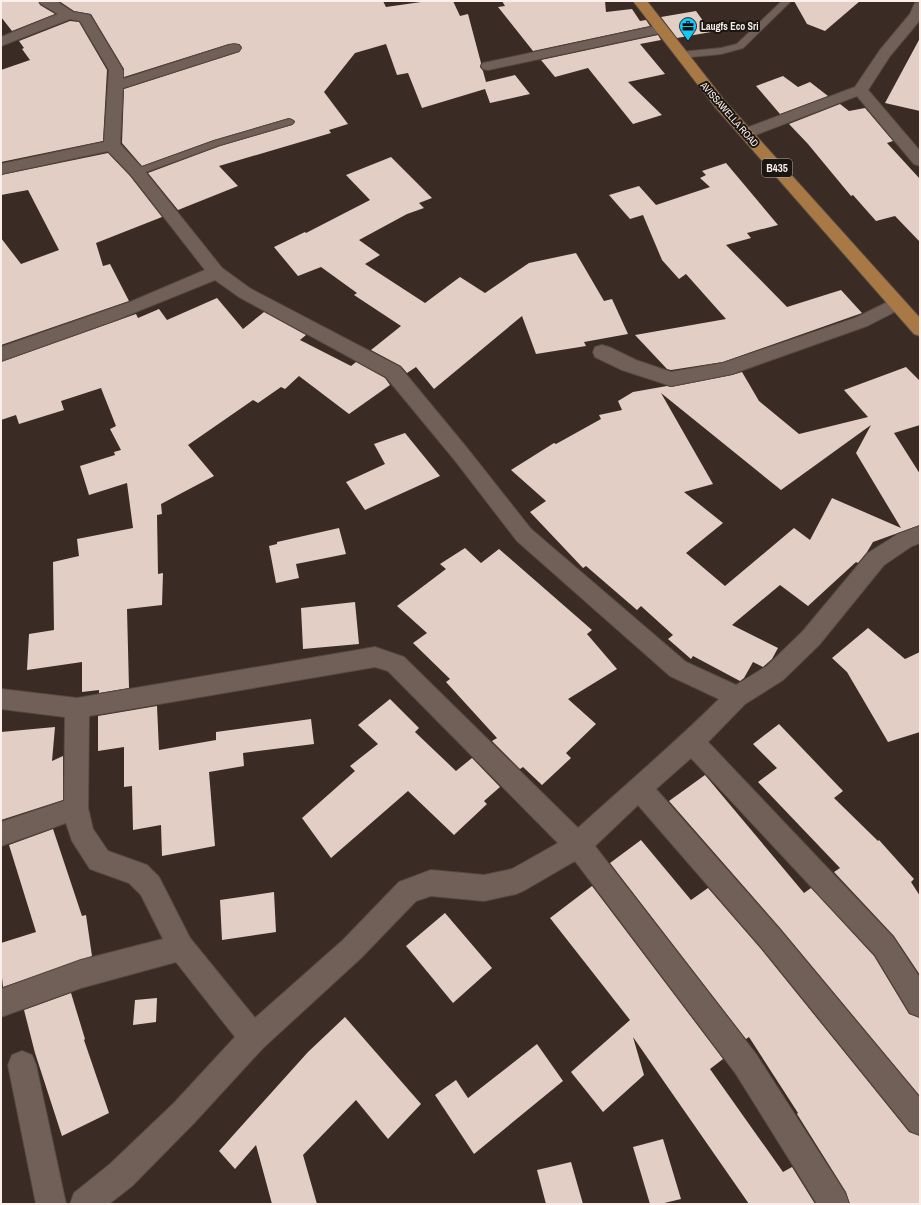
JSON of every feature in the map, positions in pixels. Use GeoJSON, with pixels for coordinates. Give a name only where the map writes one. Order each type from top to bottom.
{"type":"FeatureCollection","features":[{"type":"Feature","properties":{"kind":"main road","name":"AVISSAWELLA ROAD"},"geometry":{"type":"LineString","coordinates":[[640,1],[660,29],[720,104],[920,330]]}},
{"type":"Feature","properties":{"kind":"street"},"geometry":{"type":"LineString","coordinates":[[46,1],[68,15],[85,18],[116,70],[112,145],[137,172],[216,272],[245,293],[393,372],[460,452],[524,535],[678,669],[737,697]]}},
{"type":"Feature","properties":{"kind":"street"},"geometry":{"type":"LineString","coordinates":[[747,133],[860,90],[885,54],[917,15],[920,6]]}},
{"type":"Feature","properties":{"kind":"street"},"geometry":{"type":"LineString","coordinates":[[1,42],[68,15]]}},
{"type":"Feature","properties":{"kind":"street"},"geometry":{"type":"LineString","coordinates":[[488,66],[660,29]]}},
{"type":"Feature","properties":{"kind":"street"},"geometry":{"type":"LineString","coordinates":[[115,86],[234,48]]}},
{"type":"Feature","properties":{"kind":"street"},"geometry":{"type":"LineString","coordinates":[[860,90],[920,160]]}},
{"type":"Feature","properties":{"kind":"street"},"geometry":{"type":"LineString","coordinates":[[1,169],[112,145]]}},
{"type":"Feature","properties":{"kind":"street"},"geometry":{"type":"LineString","coordinates":[[1,354],[166,294],[216,272]]}},
{"type":"Feature","properties":{"kind":"street"},"geometry":{"type":"LineString","coordinates":[[602,352],[629,365],[671,379],[725,368],[861,322],[896,304]]}},
{"type":"Feature","properties":{"kind":"street"},"geometry":{"type":"LineString","coordinates":[[86,1204],[121,1174],[184,1113],[253,1038],[352,949],[408,891],[431,883],[484,888],[516,881],[578,845],[692,742],[737,697],[775,673],[811,638],[876,559],[905,540],[920,534]]}},
{"type":"Feature","properties":{"kind":"street"},"geometry":{"type":"LineString","coordinates":[[1,699],[77,708],[375,657],[396,664],[578,845],[746,1064],[834,1204]]}},
{"type":"Feature","properties":{"kind":"street"},"geometry":{"type":"LineString","coordinates":[[77,708],[76,808],[81,833],[99,860],[138,874],[150,886],[181,947],[253,1038]]}},
{"type":"Feature","properties":{"kind":"street"},"geometry":{"type":"LineString","coordinates":[[692,742],[884,946],[920,1003]]}},
{"type":"Feature","properties":{"kind":"street"},"geometry":{"type":"LineString","coordinates":[[640,788],[771,939],[920,1121]]}},
{"type":"Feature","properties":{"kind":"street"},"geometry":{"type":"LineString","coordinates":[[1,834],[76,808]]}},
{"type":"Feature","properties":{"kind":"street"},"geometry":{"type":"LineString","coordinates":[[1,1003],[81,974],[181,947]]}},
{"type":"Feature","properties":{"kind":"street"},"geometry":{"type":"LineString","coordinates":[[22,1065],[51,1204]]}},
{"type":"Feature","properties":{"kind":"lane"},"geometry":{"type":"LineString","coordinates":[[681,55],[721,51],[740,46],[787,1]]}},
{"type":"Feature","properties":{"kind":"lane"},"geometry":{"type":"LineString","coordinates":[[137,172],[217,143],[289,122]]}},
{"type":"Feature","properties":{"kind":"building"},"geometry":{"type":"Polygon","coordinates":[[[1,1],[38,1],[40,5],[55,14],[12,31],[1,17],[1,1]]]}},
{"type":"Feature","properties":{"kind":"building"},"geometry":{"type":"Polygon","coordinates":[[[59,1],[383,1],[386,7],[428,1],[453,1],[460,16],[468,14],[481,63],[480,67],[483,71],[486,82],[515,75],[530,94],[490,103],[485,89],[422,108],[408,73],[397,75],[386,44],[355,53],[324,92],[348,124],[329,130],[331,133],[219,166],[238,186],[178,210],[148,173],[220,146],[292,125],[295,121],[289,118],[214,140],[142,166],[122,143],[124,89],[239,52],[242,47],[239,44],[229,44],[124,77],[124,69],[91,14],[74,11],[59,1]]]}},
{"type":"Feature","properties":{"kind":"building"},"geometry":{"type":"Polygon","coordinates":[[[502,1],[605,1],[606,12],[632,9],[640,21],[646,20],[650,26],[533,51],[498,7],[505,6],[502,1]]]}},
{"type":"Feature","properties":{"kind":"building"},"geometry":{"type":"Polygon","coordinates":[[[794,1],[860,1],[825,31],[807,24],[794,1]]]}},
{"type":"Feature","properties":{"kind":"building"},"geometry":{"type":"Polygon","coordinates":[[[696,11],[711,32],[677,38],[661,17],[696,11]]]}},
{"type":"Feature","properties":{"kind":"building"},"geometry":{"type":"Polygon","coordinates":[[[70,21],[79,22],[107,70],[103,141],[1,162],[1,70],[30,60],[22,49],[24,48],[19,41],[70,21]]]}},
{"type":"Feature","properties":{"kind":"building"},"geometry":{"type":"Polygon","coordinates":[[[658,35],[661,40],[640,44],[665,74],[628,82],[662,115],[633,124],[588,68],[555,77],[541,60],[658,35]]]}},
{"type":"Feature","properties":{"kind":"building"},"geometry":{"type":"Polygon","coordinates":[[[920,38],[920,111],[885,103],[920,38]]]}},
{"type":"Feature","properties":{"kind":"building"},"geometry":{"type":"Polygon","coordinates":[[[783,76],[798,87],[810,82],[828,96],[780,114],[756,86],[783,76]]]}},
{"type":"Feature","properties":{"kind":"building"},"geometry":{"type":"Polygon","coordinates":[[[840,104],[849,111],[865,108],[893,141],[887,143],[920,179],[920,242],[895,216],[876,221],[853,195],[851,196],[808,144],[789,124],[840,104]]]}},
{"type":"Feature","properties":{"kind":"building"},"geometry":{"type":"Polygon","coordinates":[[[108,153],[130,176],[162,217],[96,243],[103,266],[110,264],[129,301],[1,345],[1,238],[21,264],[59,250],[28,190],[1,195],[1,175],[108,153]]]}},
{"type":"Feature","properties":{"kind":"building"},"geometry":{"type":"Polygon","coordinates":[[[391,157],[432,198],[419,203],[424,208],[407,214],[359,240],[380,255],[365,264],[425,303],[460,277],[485,293],[529,263],[576,253],[604,301],[612,299],[628,334],[584,342],[586,346],[536,354],[522,316],[434,389],[416,367],[407,373],[401,366],[371,350],[401,326],[354,295],[357,293],[321,267],[298,276],[274,247],[305,232],[306,233],[370,200],[346,175],[391,157]]]}},
{"type":"Feature","properties":{"kind":"building"},"geometry":{"type":"Polygon","coordinates":[[[726,163],[778,225],[747,233],[751,238],[726,245],[787,307],[841,290],[862,313],[723,362],[671,370],[667,369],[635,335],[726,319],[686,274],[679,279],[662,260],[643,215],[630,219],[609,195],[639,186],[656,205],[710,187],[700,178],[706,175],[702,171],[726,163]]]}},
{"type":"Feature","properties":{"kind":"building"},"geometry":{"type":"Polygon","coordinates":[[[217,298],[243,329],[264,312],[306,335],[300,340],[351,366],[356,362],[385,378],[390,385],[349,414],[299,376],[285,389],[281,387],[258,403],[253,400],[188,445],[214,476],[161,504],[162,514],[157,515],[158,574],[163,573],[162,605],[127,609],[129,688],[99,693],[99,690],[82,692],[82,662],[27,670],[29,634],[54,630],[53,562],[79,556],[77,539],[133,528],[127,483],[89,495],[80,466],[115,455],[114,452],[121,450],[110,429],[116,426],[101,388],[61,401],[64,410],[19,424],[16,415],[1,420],[1,362],[136,314],[138,318],[159,309],[167,320],[217,298]]]}},
{"type":"Feature","properties":{"kind":"building"},"geometry":{"type":"Polygon","coordinates":[[[906,367],[920,381],[920,425],[894,433],[920,474],[920,525],[873,542],[858,563],[856,562],[808,606],[780,585],[732,625],[778,648],[772,659],[763,667],[753,662],[744,678],[740,681],[693,656],[691,659],[668,639],[673,635],[641,606],[637,610],[586,566],[583,568],[530,512],[546,501],[511,470],[554,443],[556,444],[601,419],[599,415],[622,410],[618,401],[633,392],[667,386],[671,387],[742,372],[759,401],[799,434],[868,417],[844,390],[906,367]],[[661,393],[713,484],[684,492],[723,523],[686,553],[725,586],[794,528],[810,540],[832,498],[901,528],[856,453],[871,425],[781,490],[661,393]]]}},
{"type":"Feature","properties":{"kind":"building"},"geometry":{"type":"Polygon","coordinates":[[[405,433],[440,476],[365,510],[346,482],[385,464],[374,444],[405,433]]]}},
{"type":"Feature","properties":{"kind":"building"},"geometry":{"type":"Polygon","coordinates":[[[339,528],[346,554],[296,564],[299,578],[276,583],[269,546],[277,544],[277,542],[339,528]]]}},
{"type":"Feature","properties":{"kind":"building"},"geometry":{"type":"Polygon","coordinates":[[[465,548],[481,563],[499,549],[592,630],[587,634],[617,669],[568,699],[596,724],[566,753],[571,758],[542,785],[523,767],[520,769],[492,741],[497,738],[446,682],[450,679],[413,643],[427,633],[397,606],[446,569],[440,564],[465,548]]]}},
{"type":"Feature","properties":{"kind":"building"},"geometry":{"type":"Polygon","coordinates":[[[355,602],[359,644],[303,649],[301,608],[355,602]]]}},
{"type":"Feature","properties":{"kind":"building"},"geometry":{"type":"Polygon","coordinates":[[[868,628],[905,659],[920,652],[920,732],[888,742],[847,672],[832,658],[868,628]]]}},
{"type":"Feature","properties":{"kind":"building"},"geometry":{"type":"Polygon","coordinates":[[[390,699],[419,728],[415,732],[456,771],[472,758],[500,787],[484,801],[487,804],[454,835],[408,791],[331,858],[302,818],[355,771],[350,766],[378,744],[358,725],[390,699]]]}},
{"type":"Feature","properties":{"kind":"building"},"geometry":{"type":"Polygon","coordinates":[[[157,706],[159,750],[216,740],[216,732],[311,719],[314,744],[243,753],[244,766],[209,772],[215,846],[162,856],[161,825],[133,830],[132,786],[124,787],[124,747],[98,751],[98,716],[157,706]]]}},
{"type":"Feature","properties":{"kind":"building"},"geometry":{"type":"Polygon","coordinates":[[[779,724],[843,791],[834,798],[878,841],[879,840],[914,879],[911,882],[920,896],[920,975],[894,936],[834,872],[840,868],[758,782],[777,768],[753,744],[779,724]]]}},
{"type":"Feature","properties":{"kind":"building"},"geometry":{"type":"Polygon","coordinates":[[[55,727],[52,761],[63,756],[63,800],[1,820],[1,732],[55,727]]]}},
{"type":"Feature","properties":{"kind":"building"},"geometry":{"type":"Polygon","coordinates":[[[705,775],[804,893],[811,888],[874,956],[909,1014],[920,1018],[920,1096],[781,929],[669,801],[705,775]]]}},
{"type":"Feature","properties":{"kind":"building"},"geometry":{"type":"Polygon","coordinates":[[[53,829],[82,916],[86,915],[92,956],[3,987],[1,943],[36,932],[9,845],[53,829]]]}},
{"type":"Feature","properties":{"kind":"building"},"geometry":{"type":"Polygon","coordinates":[[[641,840],[691,900],[708,888],[761,949],[909,1132],[920,1136],[920,1204],[850,1204],[846,1192],[797,1114],[798,1113],[749,1037],[746,1039],[610,863],[641,840]]]}},
{"type":"Feature","properties":{"kind":"building"},"geometry":{"type":"Polygon","coordinates":[[[592,886],[723,1059],[710,1069],[783,1172],[792,1167],[815,1204],[749,1204],[633,1037],[644,1075],[603,1112],[571,1072],[630,1020],[550,918],[592,886]]]}},
{"type":"Feature","properties":{"kind":"building"},"geometry":{"type":"Polygon","coordinates":[[[274,892],[276,932],[222,940],[220,900],[274,892]]]}},
{"type":"Feature","properties":{"kind":"building"},"geometry":{"type":"Polygon","coordinates":[[[445,913],[492,968],[453,1003],[406,946],[445,913]]]}},
{"type":"Feature","properties":{"kind":"building"},"geometry":{"type":"Polygon","coordinates":[[[71,993],[85,1039],[84,1040],[109,1113],[62,1136],[35,1053],[24,1010],[71,993]]]}},
{"type":"Feature","properties":{"kind":"building"},"geometry":{"type":"Polygon","coordinates":[[[157,998],[156,1022],[133,1025],[135,1000],[157,998]]]}},
{"type":"Feature","properties":{"kind":"building"},"geometry":{"type":"Polygon","coordinates":[[[345,1017],[421,1104],[388,1139],[356,1100],[303,1155],[317,1204],[272,1204],[256,1145],[235,1169],[219,1151],[308,1052],[345,1017]]]}},
{"type":"Feature","properties":{"kind":"building"},"geometry":{"type":"Polygon","coordinates":[[[537,1044],[563,1081],[474,1154],[435,1095],[456,1080],[468,1098],[537,1044]]]}},
{"type":"Feature","properties":{"kind":"building"},"geometry":{"type":"Polygon","coordinates":[[[663,1139],[681,1199],[660,1204],[650,1204],[633,1147],[663,1139]]]}},
{"type":"Feature","properties":{"kind":"building"},"geometry":{"type":"Polygon","coordinates":[[[571,1162],[583,1204],[546,1204],[537,1170],[571,1162]]]}},
{"type":"Feature","properties":{"kind":"place","name":"Laugfs Eco Sri"},"geometry":{"type":"Point","coordinates":[688,41]}}]}
